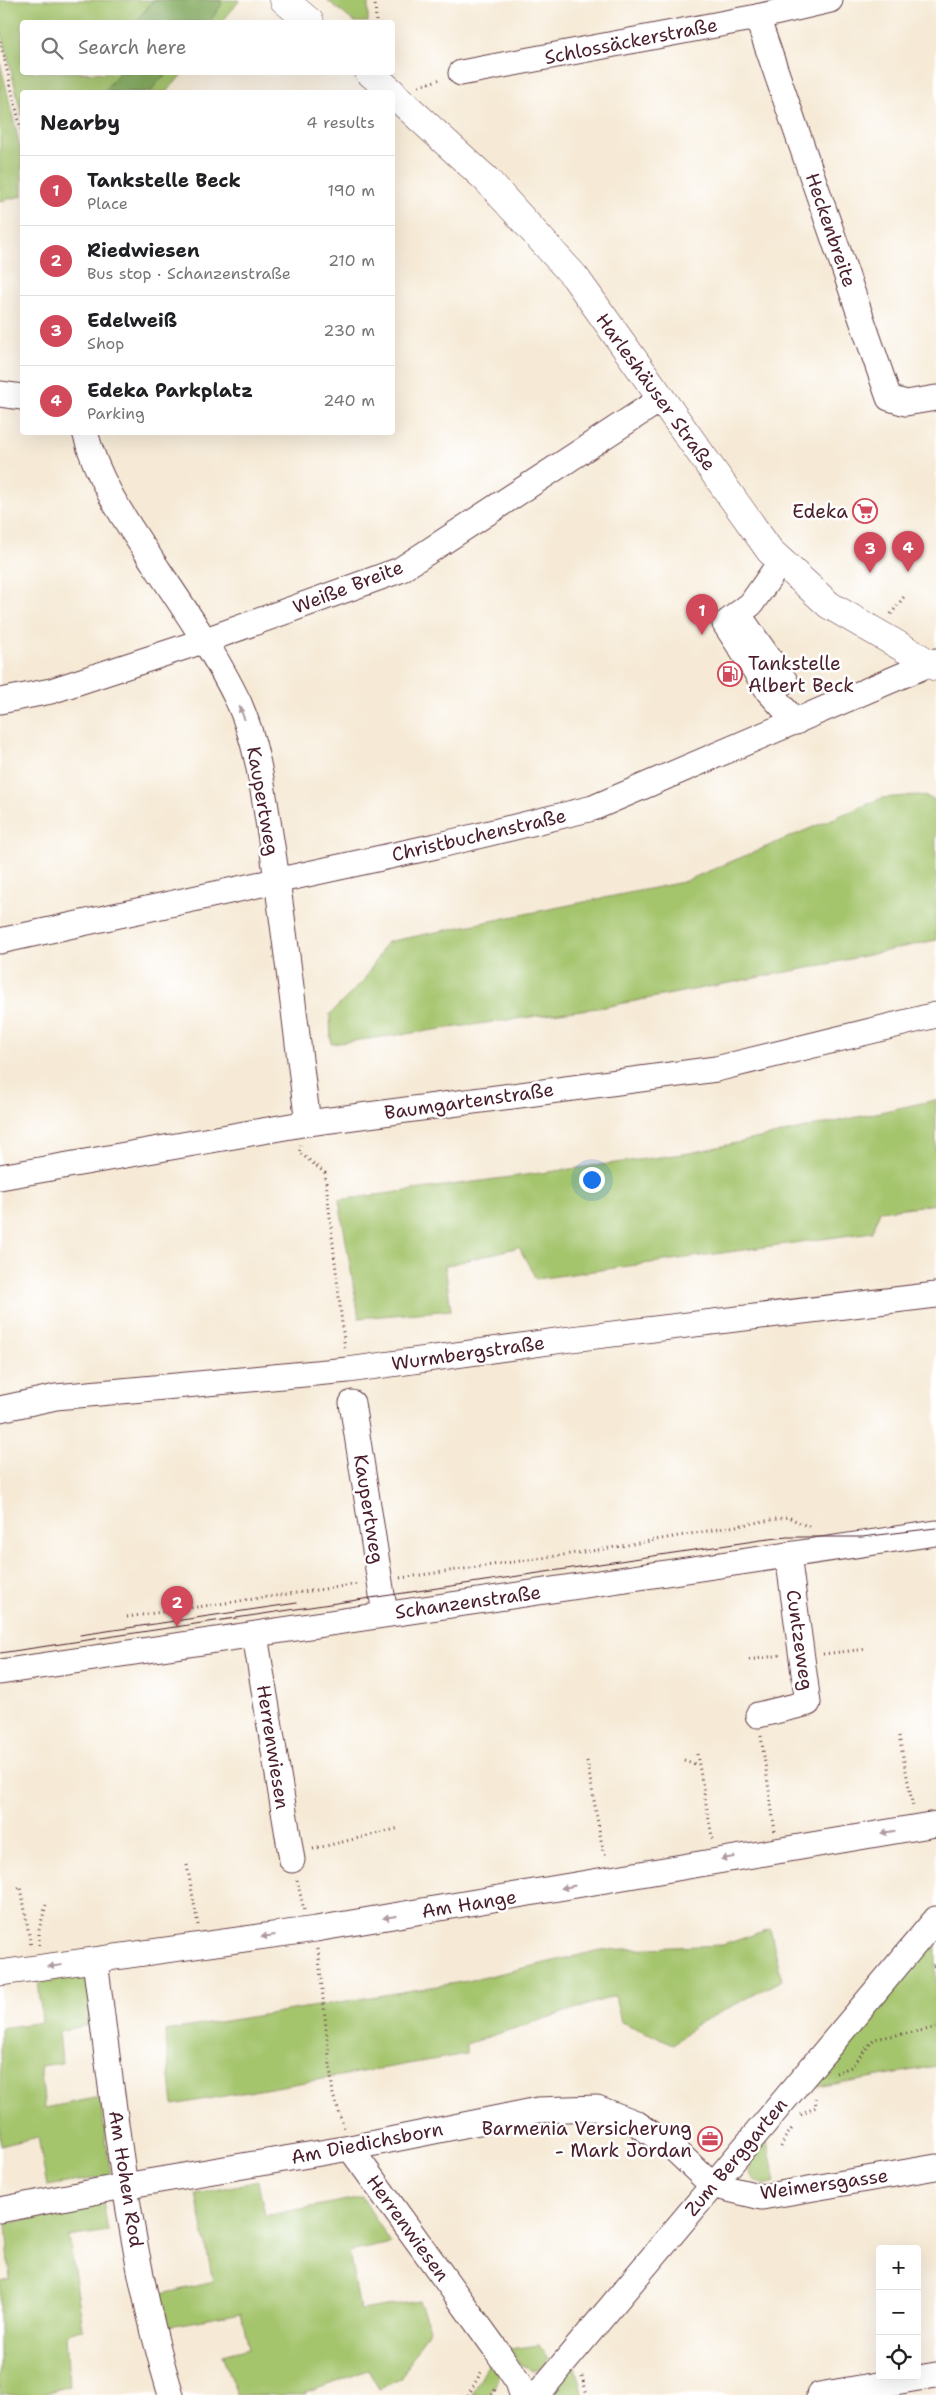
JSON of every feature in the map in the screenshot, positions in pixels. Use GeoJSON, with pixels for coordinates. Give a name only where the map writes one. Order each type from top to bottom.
{"type":"FeatureCollection","features":[{"type":"Feature","properties":{"kind":"main road"},"geometry":{"type":"LineString","coordinates":[[284,0],[308,20]]}},
{"type":"Feature","properties":{"kind":"main road","name":"Harleshäuser Straße"},"geometry":{"type":"LineString","coordinates":[[372,75],[389,90]]}},
{"type":"Feature","properties":{"kind":"main road","name":"Harleshäuser Straße"},"geometry":{"type":"LineString","coordinates":[[395,96],[486,180],[575,277],[770,551],[828,605],[934,664]]}},
{"type":"Feature","properties":{"kind":"street","name":"Schlossäckerstraße"},"geometry":{"type":"LineString","coordinates":[[461,73],[757,18],[830,0]]}},
{"type":"Feature","properties":{"kind":"street","name":"Heckenbreite"},"geometry":{"type":"LineString","coordinates":[[757,18],[889,398],[906,403],[936,398]]}},
{"type":"Feature","properties":{"kind":"street"},"geometry":{"type":"LineString","coordinates":[[0,394],[20,397]]}},
{"type":"Feature","properties":{"kind":"street","name":"Weiße Breite"},"geometry":{"type":"LineString","coordinates":[[0,701],[51,691],[206,640],[400,570],[661,399]]}},
{"type":"Feature","properties":{"kind":"street","name":"Kaupertweg"},"geometry":{"type":"LineString","coordinates":[[86,435],[93,461],[129,528],[206,640],[239,704],[258,760],[277,880],[308,1123]]}},
{"type":"Feature","properties":{"kind":"street"},"geometry":{"type":"LineString","coordinates":[[781,561],[745,609],[725,624],[777,686],[796,722]]}},
{"type":"Feature","properties":{"kind":"street"},"geometry":{"type":"LineString","coordinates":[[745,609],[797,671],[777,686]]}},
{"type":"Feature","properties":{"kind":"street","name":"Christbuchenstraße"},"geometry":{"type":"LineString","coordinates":[[0,941],[436,846],[593,808],[934,664]]}},
{"type":"Feature","properties":{"kind":"street","name":"Baumgartenstraße"},"geometry":{"type":"LineString","coordinates":[[0,1177],[308,1123],[716,1068],[936,1015]]}},
{"type":"Feature","properties":{"kind":"street","name":"Wurmbergstraße"},"geometry":{"type":"LineString","coordinates":[[0,1409],[56,1397],[348,1370],[563,1340],[936,1295]]}},
{"type":"Feature","properties":{"kind":"street","name":"Kaupertweg"},"geometry":{"type":"LineString","coordinates":[[352,1403],[385,1614]]}},
{"type":"Feature","properties":{"kind":"street","name":"Schanzenstraße"},"geometry":{"type":"LineString","coordinates":[[0,1672],[936,1533]]}},
{"type":"Feature","properties":{"kind":"street","name":"Cuntzeweg"},"geometry":{"type":"LineString","coordinates":[[758,1715],[808,1703],[788,1555]]}},
{"type":"Feature","properties":{"kind":"street","name":"Herrenwiesen"},"geometry":{"type":"LineString","coordinates":[[255,1635],[292,1857]]}},
{"type":"Feature","properties":{"kind":"street","name":"Am Hange"},"geometry":{"type":"LineString","coordinates":[[0,1973],[316,1929],[926,1826]]}},
{"type":"Feature","properties":{"kind":"street","name":"Zum Berggarten"},"geometry":{"type":"LineString","coordinates":[[525,2395],[712,2185],[936,1919]]}},
{"type":"Feature","properties":{"kind":"street","name":"Am Hohen Rod"},"geometry":{"type":"LineString","coordinates":[[95,1961],[124,2186],[156,2345],[171,2395]]}},
{"type":"Feature","properties":{"kind":"street","name":"Am Diedichsborn"},"geometry":{"type":"LineString","coordinates":[[0,2210],[124,2186],[350,2148],[538,2110],[597,2108],[636,2123],[674,2149],[712,2185]]}},
{"type":"Feature","properties":{"kind":"street","name":"Herrenwiesen"},"geometry":{"type":"LineString","coordinates":[[350,2148],[495,2348],[525,2395]]}},
{"type":"Feature","properties":{"kind":"street","name":"Weimersgasse"},"geometry":{"type":"LineString","coordinates":[[712,2185],[762,2197],[936,2167]]}},
{"type":"Feature","properties":{"kind":"street"},"geometry":{"type":"LineString","coordinates":[[819,2395],[936,2376]]}},
{"type":"Feature","properties":{"kind":"path"},"geometry":{"type":"LineString","coordinates":[[375,0],[376,20]]}},
{"type":"Feature","properties":{"kind":"path"},"geometry":{"type":"LineString","coordinates":[[0,41],[20,125]]}},
{"type":"Feature","properties":{"kind":"path"},"geometry":{"type":"LineString","coordinates":[[395,93],[461,73]]}},
{"type":"Feature","properties":{"kind":"path"},"geometry":{"type":"LineString","coordinates":[[308,1123],[299,1152],[325,1173],[348,1370]]}},
{"type":"Feature","properties":{"kind":"path"},"geometry":{"type":"LineString","coordinates":[[127,1617],[598,1550],[788,1517],[810,1528],[820,1528]]}},
{"type":"Feature","properties":{"kind":"path"},"geometry":{"type":"LineString","coordinates":[[749,1660],[867,1649]]}},
{"type":"Feature","properties":{"kind":"path"},"geometry":{"type":"LineString","coordinates":[[758,1715],[774,1823]]}},
{"type":"Feature","properties":{"kind":"path"},"geometry":{"type":"LineString","coordinates":[[899,1736],[926,1826]]}},
{"type":"Feature","properties":{"kind":"path"},"geometry":{"type":"LineString","coordinates":[[697,1754],[717,1860]]}},
{"type":"Feature","properties":{"kind":"path"},"geometry":{"type":"LineString","coordinates":[[684,1760],[698,1765]]}},
{"type":"Feature","properties":{"kind":"path"},"geometry":{"type":"LineString","coordinates":[[587,1761],[603,1851],[619,1878]]}},
{"type":"Feature","properties":{"kind":"path"},"geometry":{"type":"LineString","coordinates":[[292,1857],[400,1828]]}},
{"type":"Feature","properties":{"kind":"path"},"geometry":{"type":"LineString","coordinates":[[187,1865],[198,1926]]}},
{"type":"Feature","properties":{"kind":"path"},"geometry":{"type":"LineString","coordinates":[[298,1884],[301,1900]]}},
{"type":"Feature","properties":{"kind":"path"},"geometry":{"type":"LineString","coordinates":[[18,1888],[21,1887],[34,1968]]}},
{"type":"Feature","properties":{"kind":"path"},"geometry":{"type":"LineString","coordinates":[[38,1940],[46,1905]]}},
{"type":"Feature","properties":{"kind":"path"},"geometry":{"type":"LineString","coordinates":[[316,1929],[334,2095],[350,2148]]}},
{"type":"Feature","properties":{"kind":"path"},"geometry":{"type":"LineString","coordinates":[[811,2068],[834,2074],[851,2067],[874,2039],[936,2028]]}},
{"type":"Feature","properties":{"kind":"path"},"geometry":{"type":"LineString","coordinates":[[468,2395],[495,2348]]}},
{"type":"Feature","properties":{"kind":"green space"},"geometry":{"type":"Polygon","coordinates":[[[0,0],[240,0],[224,20],[20,20],[20,75],[181,75],[169,90],[20,90],[20,108],[0,24],[0,0]]]}},
{"type":"Feature","properties":{"kind":"green space"},"geometry":{"type":"Polygon","coordinates":[[[153,0],[220,0],[222,4],[211,20],[138,20],[153,0]]]}},
{"type":"Feature","properties":{"kind":"green space"},"geometry":{"type":"Polygon","coordinates":[[[327,0],[368,0],[368,20],[352,20],[327,0]]]}},
{"type":"Feature","properties":{"kind":"green space"},"geometry":{"type":"Polygon","coordinates":[[[0,62],[20,147],[20,196],[0,201],[0,62]]]}},
{"type":"Feature","properties":{"kind":"green space"},"geometry":{"type":"Polygon","coordinates":[[[117,75],[167,75],[152,90],[105,90],[117,75]]]}},
{"type":"Feature","properties":{"kind":"green space"},"geometry":{"type":"Polygon","coordinates":[[[919,795],[936,800],[936,940],[818,966],[604,1007],[331,1044],[330,1014],[364,980],[387,942],[683,882],[882,798],[919,795]]]}},
{"type":"Feature","properties":{"kind":"green space"},"geometry":{"type":"Polygon","coordinates":[[[936,1100],[936,1204],[880,1211],[872,1232],[536,1279],[519,1247],[445,1266],[451,1310],[359,1318],[339,1200],[690,1153],[936,1100]]]}},
{"type":"Feature","properties":{"kind":"green space"},"geometry":{"type":"Polygon","coordinates":[[[770,1929],[782,1980],[696,2025],[674,2044],[621,2022],[615,1996],[466,2044],[466,2054],[173,2105],[165,2031],[468,1981],[601,1950],[723,1945],[770,1929]]]}},
{"type":"Feature","properties":{"kind":"green space"},"geometry":{"type":"Polygon","coordinates":[[[936,1939],[936,2066],[811,2088],[922,1956],[936,1939]]]}},
{"type":"Feature","properties":{"kind":"green space"},"geometry":{"type":"Polygon","coordinates":[[[86,1969],[93,2024],[59,2031],[62,2063],[40,2066],[45,2108],[100,2097],[111,2176],[47,2186],[38,2137],[0,2146],[0,2028],[42,2022],[38,1978],[86,1969]]]}},
{"type":"Feature","properties":{"kind":"green space"},"geometry":{"type":"Polygon","coordinates":[[[767,2141],[776,2182],[770,2184],[756,2181],[749,2171],[749,2164],[754,2155],[767,2141]]]}},
{"type":"Feature","properties":{"kind":"green space"},"geometry":{"type":"Polygon","coordinates":[[[258,2181],[265,2216],[362,2197],[391,2243],[349,2252],[360,2310],[419,2301],[430,2328],[400,2379],[379,2389],[368,2370],[306,2393],[307,2395],[237,2395],[222,2355],[249,2348],[241,2313],[164,2327],[157,2295],[213,2282],[196,2194],[258,2181]]]}},
{"type":"Feature","properties":{"kind":"green space"},"geometry":{"type":"Polygon","coordinates":[[[103,2202],[108,2231],[69,2237],[83,2329],[66,2335],[69,2386],[40,2395],[0,2395],[0,2281],[10,2279],[6,2224],[103,2202]]]}},
{"type":"Feature","properties":{"kind":"green space"},"geometry":{"type":"Polygon","coordinates":[[[539,2345],[548,2360],[540,2368],[533,2371],[522,2366],[509,2349],[539,2345]]]}},
{"type":"Feature","properties":{"kind":"green space"},"geometry":{"type":"Polygon","coordinates":[[[490,2361],[497,2374],[494,2386],[488,2395],[472,2395],[490,2361]]]}},
{"type":"Feature","properties":{"kind":"green space"},"geometry":{"type":"Polygon","coordinates":[[[574,2363],[583,2395],[552,2395],[574,2363]]]}},
{"type":"Feature","properties":{"kind":"tram line"},"geometry":{"type":"LineString","coordinates":[[0,1653],[761,1540],[787,1537],[862,1537],[936,1528]]}},
{"type":"Feature","properties":{"kind":"tram line"},"geometry":{"type":"LineString","coordinates":[[80,1635],[297,1603]]}},
{"type":"Feature","properties":{"kind":"place","name":"Edeka"},"geometry":{"type":"Point","coordinates":[865,511]}},
{"type":"Feature","properties":{"kind":"place","name":"Edeka Parkplatz"},"geometry":{"type":"Point","coordinates":[908,572]}},
{"type":"Feature","properties":{"kind":"place","name":"Edelweiß"},"geometry":{"type":"Point","coordinates":[870,573]}},
{"type":"Feature","properties":{"kind":"place","name":"Tankstelle Beck"},"geometry":{"type":"Point","coordinates":[702,635]}},
{"type":"Feature","properties":{"kind":"place","name":"Tankstelle Albert Beck"},"geometry":{"type":"Point","coordinates":[730,674]}},
{"type":"Feature","properties":{"kind":"place","name":"Riedwiesen"},"geometry":{"type":"Point","coordinates":[177,1627]}},
{"type":"Feature","properties":{"kind":"place","name":"Barmenia Versicherung - Mark Jordan"},"geometry":{"type":"Point","coordinates":[710,2139]}}]}
